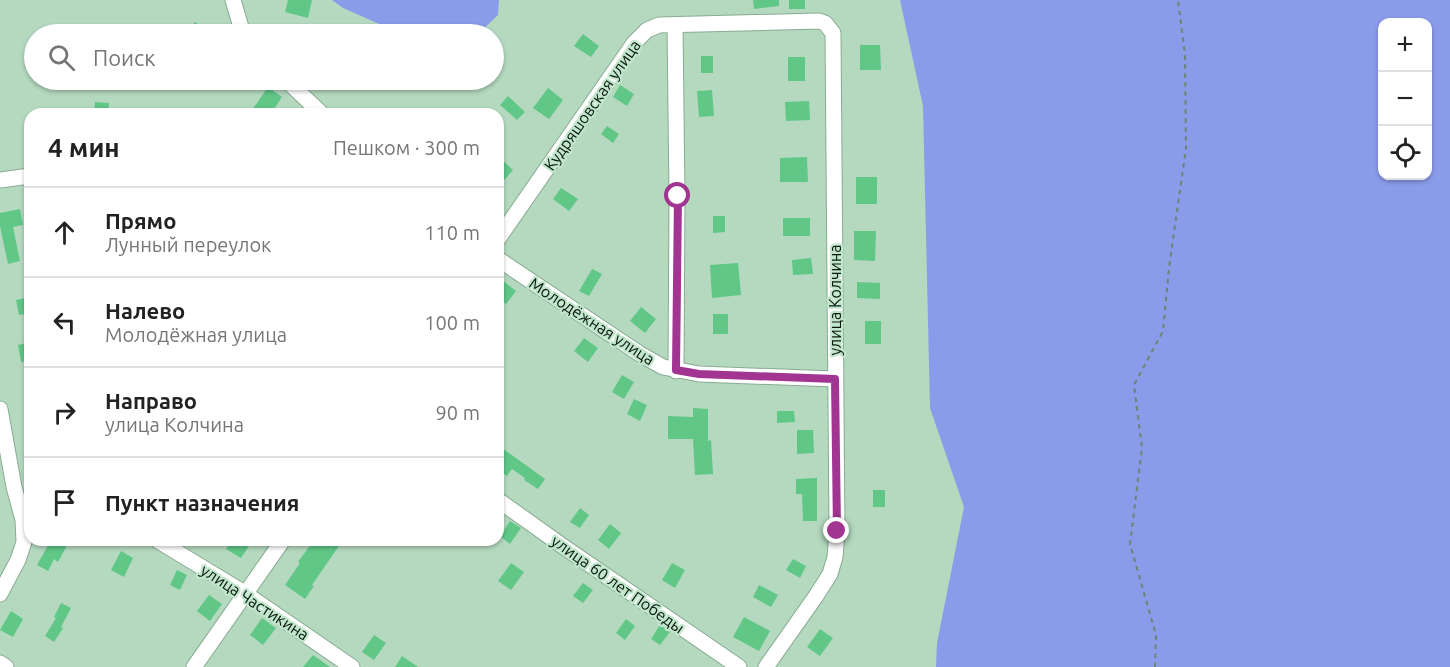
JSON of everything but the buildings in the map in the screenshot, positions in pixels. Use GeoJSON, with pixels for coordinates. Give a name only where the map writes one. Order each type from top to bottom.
{"type":"FeatureCollection","features":[{"type":"Feature","properties":{"kind":"street"},"geometry":{"type":"LineString","coordinates":[[233,0],[240,24]]}},
{"type":"Feature","properties":{"kind":"street","name":"Кудряшовская улица"},"geometry":{"type":"LineString","coordinates":[[504,230],[634,43],[647,30],[659,25],[819,21],[825,23]]}},
{"type":"Feature","properties":{"kind":"street","name":"улица Колчина"},"geometry":{"type":"LineString","coordinates":[[766,667],[816,596],[830,574],[836,558],[833,33],[825,23]]}},
{"type":"Feature","properties":{"kind":"street"},"geometry":{"type":"LineString","coordinates":[[675,25],[678,196],[676,370]]}},
{"type":"Feature","properties":{"kind":"street"},"geometry":{"type":"LineString","coordinates":[[297,90],[316,108]]}},
{"type":"Feature","properties":{"kind":"street"},"geometry":{"type":"LineString","coordinates":[[0,180],[24,177]]}},
{"type":"Feature","properties":{"kind":"street","name":"Молодёжная улица"},"geometry":{"type":"LineString","coordinates":[[504,263],[663,367],[699,374],[835,379]]}},
{"type":"Feature","properties":{"kind":"street"},"geometry":{"type":"LineString","coordinates":[[0,409],[14,487],[23,520],[24,542],[18,560],[0,594]]}},
{"type":"Feature","properties":{"kind":"street"},"geometry":{"type":"LineString","coordinates":[[14,487],[24,489]]}},
{"type":"Feature","properties":{"kind":"street","name":"улица 60 лет Победы"},"geometry":{"type":"LineString","coordinates":[[504,504],[739,667]]}},
{"type":"Feature","properties":{"kind":"street","name":"улица Частикина"},"geometry":{"type":"LineString","coordinates":[[168,546],[246,594],[352,667]]}},
{"type":"Feature","properties":{"kind":"street"},"geometry":{"type":"LineString","coordinates":[[194,667],[279,546]]}},
{"type":"Feature","properties":{"kind":"street"},"geometry":{"type":"LineString","coordinates":[[0,663],[6,667]]}},
{"type":"Feature","properties":{"kind":"path"},"geometry":{"type":"LineString","coordinates":[[1155,667],[1156,635],[1130,544],[1142,448],[1134,385],[1163,331],[1169,268],[1186,148],[1185,55],[1178,0]]}},
{"type":"Feature","properties":{"kind":"shaded area"},"geometry":{"type":"Polygon","coordinates":[[[332,0],[499,0],[498,15],[489,24],[379,24],[343,8],[332,0]]]}},
{"type":"Feature","properties":{"kind":"shaded area"},"geometry":{"type":"Polygon","coordinates":[[[900,0],[1450,0],[1450,667],[936,667],[937,643],[964,507],[930,408],[923,106],[900,0]]]}},
{"type":"Feature","properties":{"kind":"route"},"geometry":{"type":"LineString","coordinates":[[678,196],[676,370],[699,374],[835,379],[837,531]]}}]}
